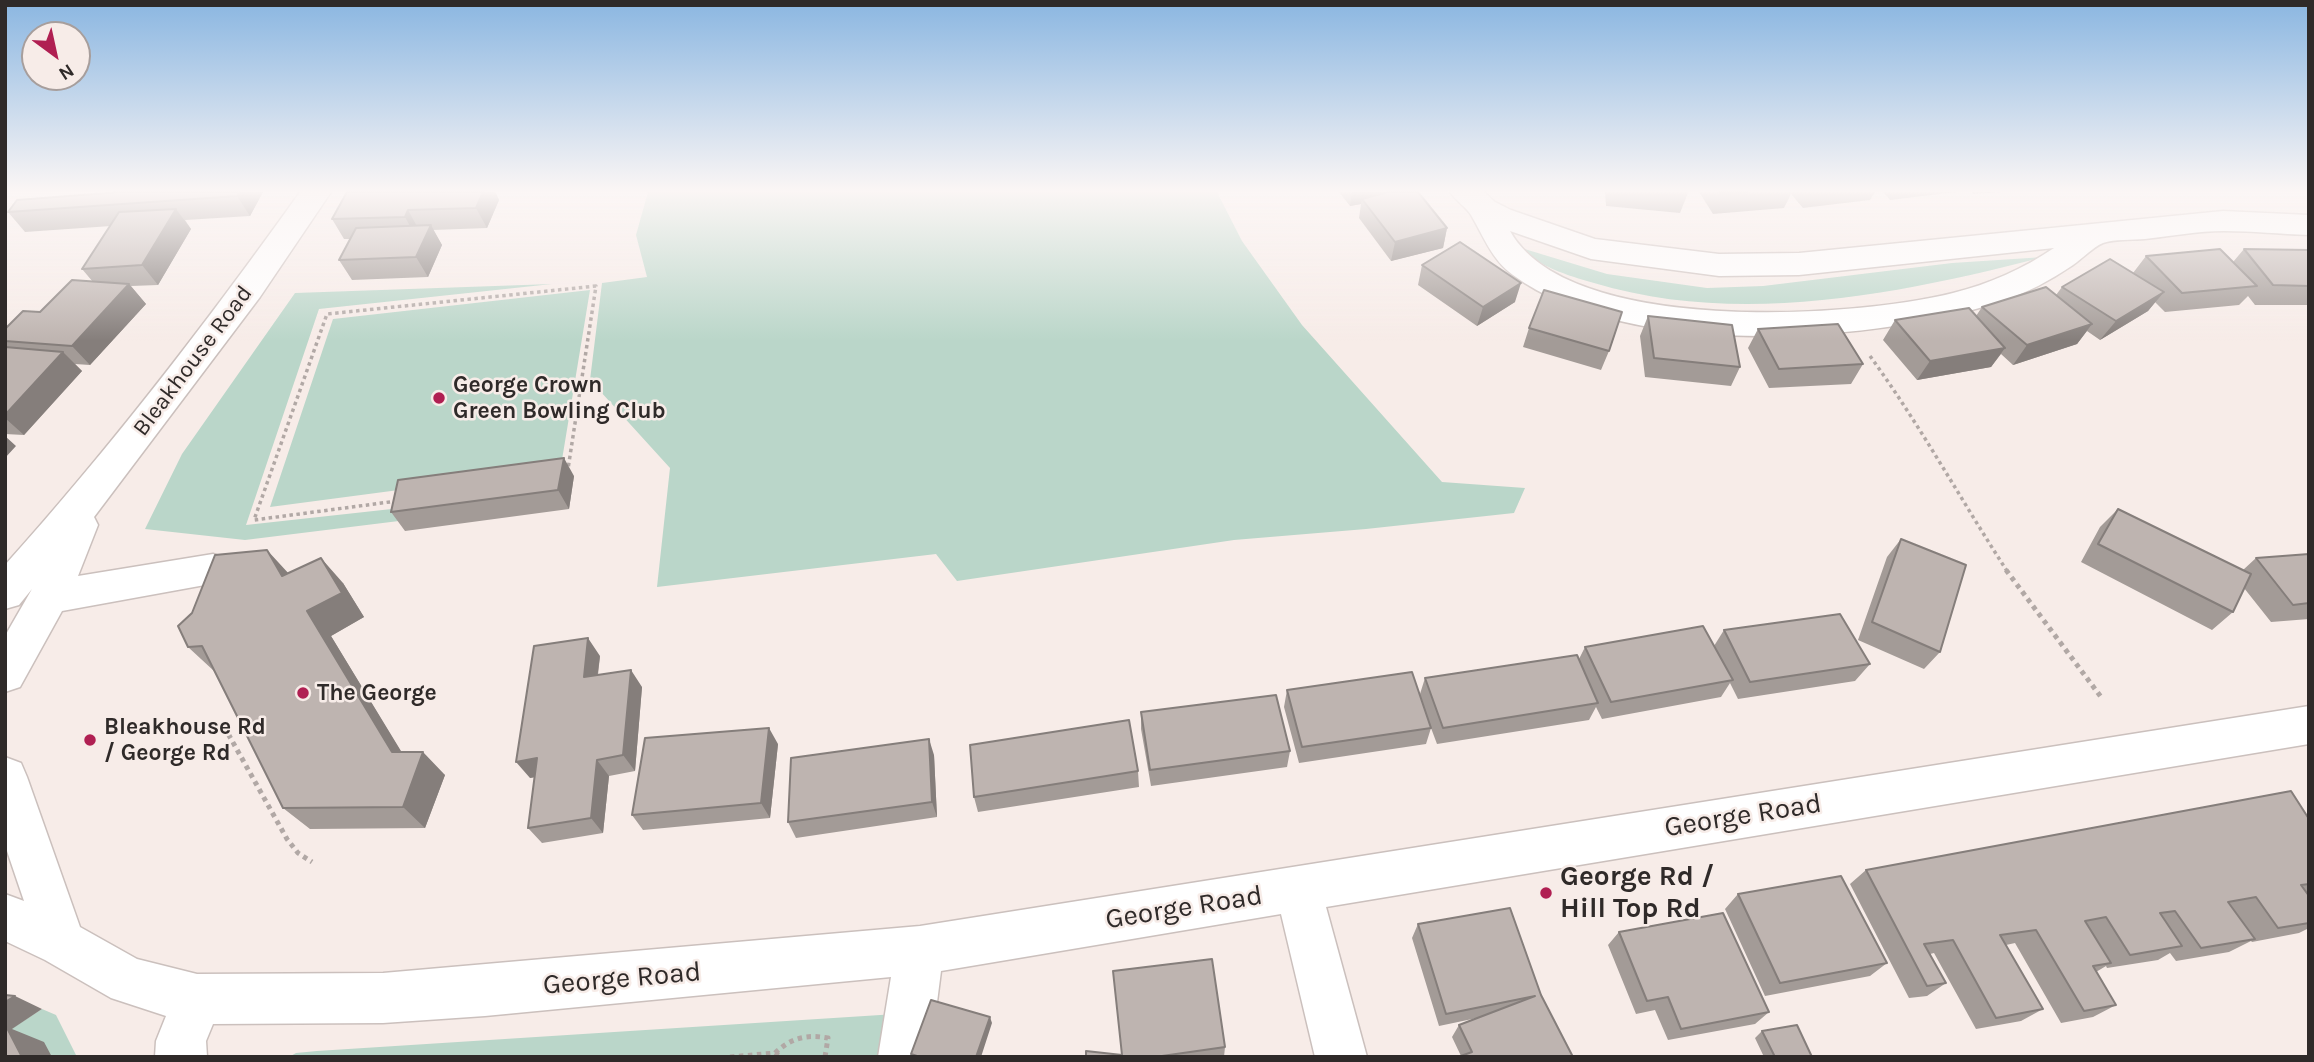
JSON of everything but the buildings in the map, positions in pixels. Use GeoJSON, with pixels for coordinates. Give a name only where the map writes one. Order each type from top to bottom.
{"type":"FeatureCollection","features":[{"type":"Feature","properties":{"kind":"street","name":"Bleakhouse Road"},"geometry":{"type":"LineString","coordinates":[[5,593],[91,494],[281,242]]}},
{"type":"Feature","properties":{"kind":"street"},"geometry":{"type":"LineString","coordinates":[[1500,242],[1525,269],[1554,284],[1601,302],[1652,317],[1728,321],[1827,321],[1941,306],[1990,294],[2026,280],[2084,242]]}},
{"type":"Feature","properties":{"kind":"street"},"geometry":{"type":"LineString","coordinates":[[1570,242],[1591,249],[1719,265],[1799,264],[2020,242]]}},
{"type":"Feature","properties":{"kind":"street","name":"Bleakhouse Road"},"geometry":{"type":"LineString","coordinates":[[5,674],[49,597],[91,494]]}},
{"type":"Feature","properties":{"kind":"street"},"geometry":{"type":"LineString","coordinates":[[49,597],[213,570]]}},
{"type":"Feature","properties":{"kind":"street","name":"George Road"},"geometry":{"type":"LineString","coordinates":[[5,917],[62,943],[128,981],[197,999],[383,998],[485,992],[920,950],[2150,748],[2309,725]]}},
{"type":"Feature","properties":{"kind":"street"},"geometry":{"type":"LineString","coordinates":[[5,777],[62,943]]}},
{"type":"Feature","properties":{"kind":"street"},"geometry":{"type":"LineString","coordinates":[[1298,890],[1341,1057]]}},
{"type":"Feature","properties":{"kind":"street"},"geometry":{"type":"LineString","coordinates":[[904,1057],[920,950]]}},
{"type":"Feature","properties":{"kind":"street"},"geometry":{"type":"LineString","coordinates":[[181,1057],[181,1041],[197,999]]}},
{"type":"Feature","properties":{"kind":"path"},"geometry":{"type":"LineString","coordinates":[[399,501],[254,520],[327,314],[596,286],[566,478]]}},
{"type":"Feature","properties":{"kind":"path"},"geometry":{"type":"LineString","coordinates":[[1866,351],[1908,408],[1953,488],[2015,583],[2101,697]]}},
{"type":"Feature","properties":{"kind":"path"},"geometry":{"type":"LineString","coordinates":[[204,728],[226,730],[287,839],[298,853],[312,862]]}},
{"type":"Feature","properties":{"kind":"path"},"geometry":{"type":"LineString","coordinates":[[730,1057],[778,1055],[789,1039],[809,1034],[828,1038],[824,1057]]}},
{"type":"Feature","properties":{"kind":"green space"},"geometry":{"type":"Polygon","coordinates":[[[638,242],[1242,242],[1302,325],[1442,482],[1525,488],[1514,513],[1234,540],[957,581],[936,554],[657,587],[670,468],[590,380],[602,283],[647,277],[638,242]]]}},
{"type":"Feature","properties":{"kind":"green space"},"geometry":{"type":"Polygon","coordinates":[[[1518,247],[1607,274],[1707,288],[1763,286],[1952,263],[2044,257],[1877,293],[1763,304],[1706,303],[1649,296],[1594,283],[1544,265],[1518,247]]]}},
{"type":"Feature","properties":{"kind":"green space"},"geometry":{"type":"Polygon","coordinates":[[[552,284],[319,309],[246,525],[410,507],[407,520],[245,540],[145,529],[182,454],[295,293],[552,284]]]}},
{"type":"Feature","properties":{"kind":"green space","name":"George Crown Green Bowling Club"},"geometry":{"type":"Polygon","coordinates":[[[590,290],[559,478],[414,488],[270,507],[333,319],[590,290]]]}},
{"type":"Feature","properties":{"kind":"green space"},"geometry":{"type":"Polygon","coordinates":[[[42,1009],[56,1015],[77,1057],[5,1057],[5,1033],[42,1009]]]}},
{"type":"Feature","properties":{"kind":"green space"},"geometry":{"type":"Polygon","coordinates":[[[896,1014],[890,1057],[289,1057],[296,1053],[317,1051],[896,1014]]]}},
{"type":"Feature","properties":{"kind":"place","name":"George Crown Green Bowling Club"},"geometry":{"type":"Point","coordinates":[439,398]}},
{"type":"Feature","properties":{"kind":"place","name":"The George"},"geometry":{"type":"Point","coordinates":[303,693]}},
{"type":"Feature","properties":{"kind":"place","name":"Bleakhouse Rd / George Rd"},"geometry":{"type":"Point","coordinates":[90,740]}},
{"type":"Feature","properties":{"kind":"place","name":"George Rd / Hill Top Rd"},"geometry":{"type":"Point","coordinates":[1546,893]}}]}
